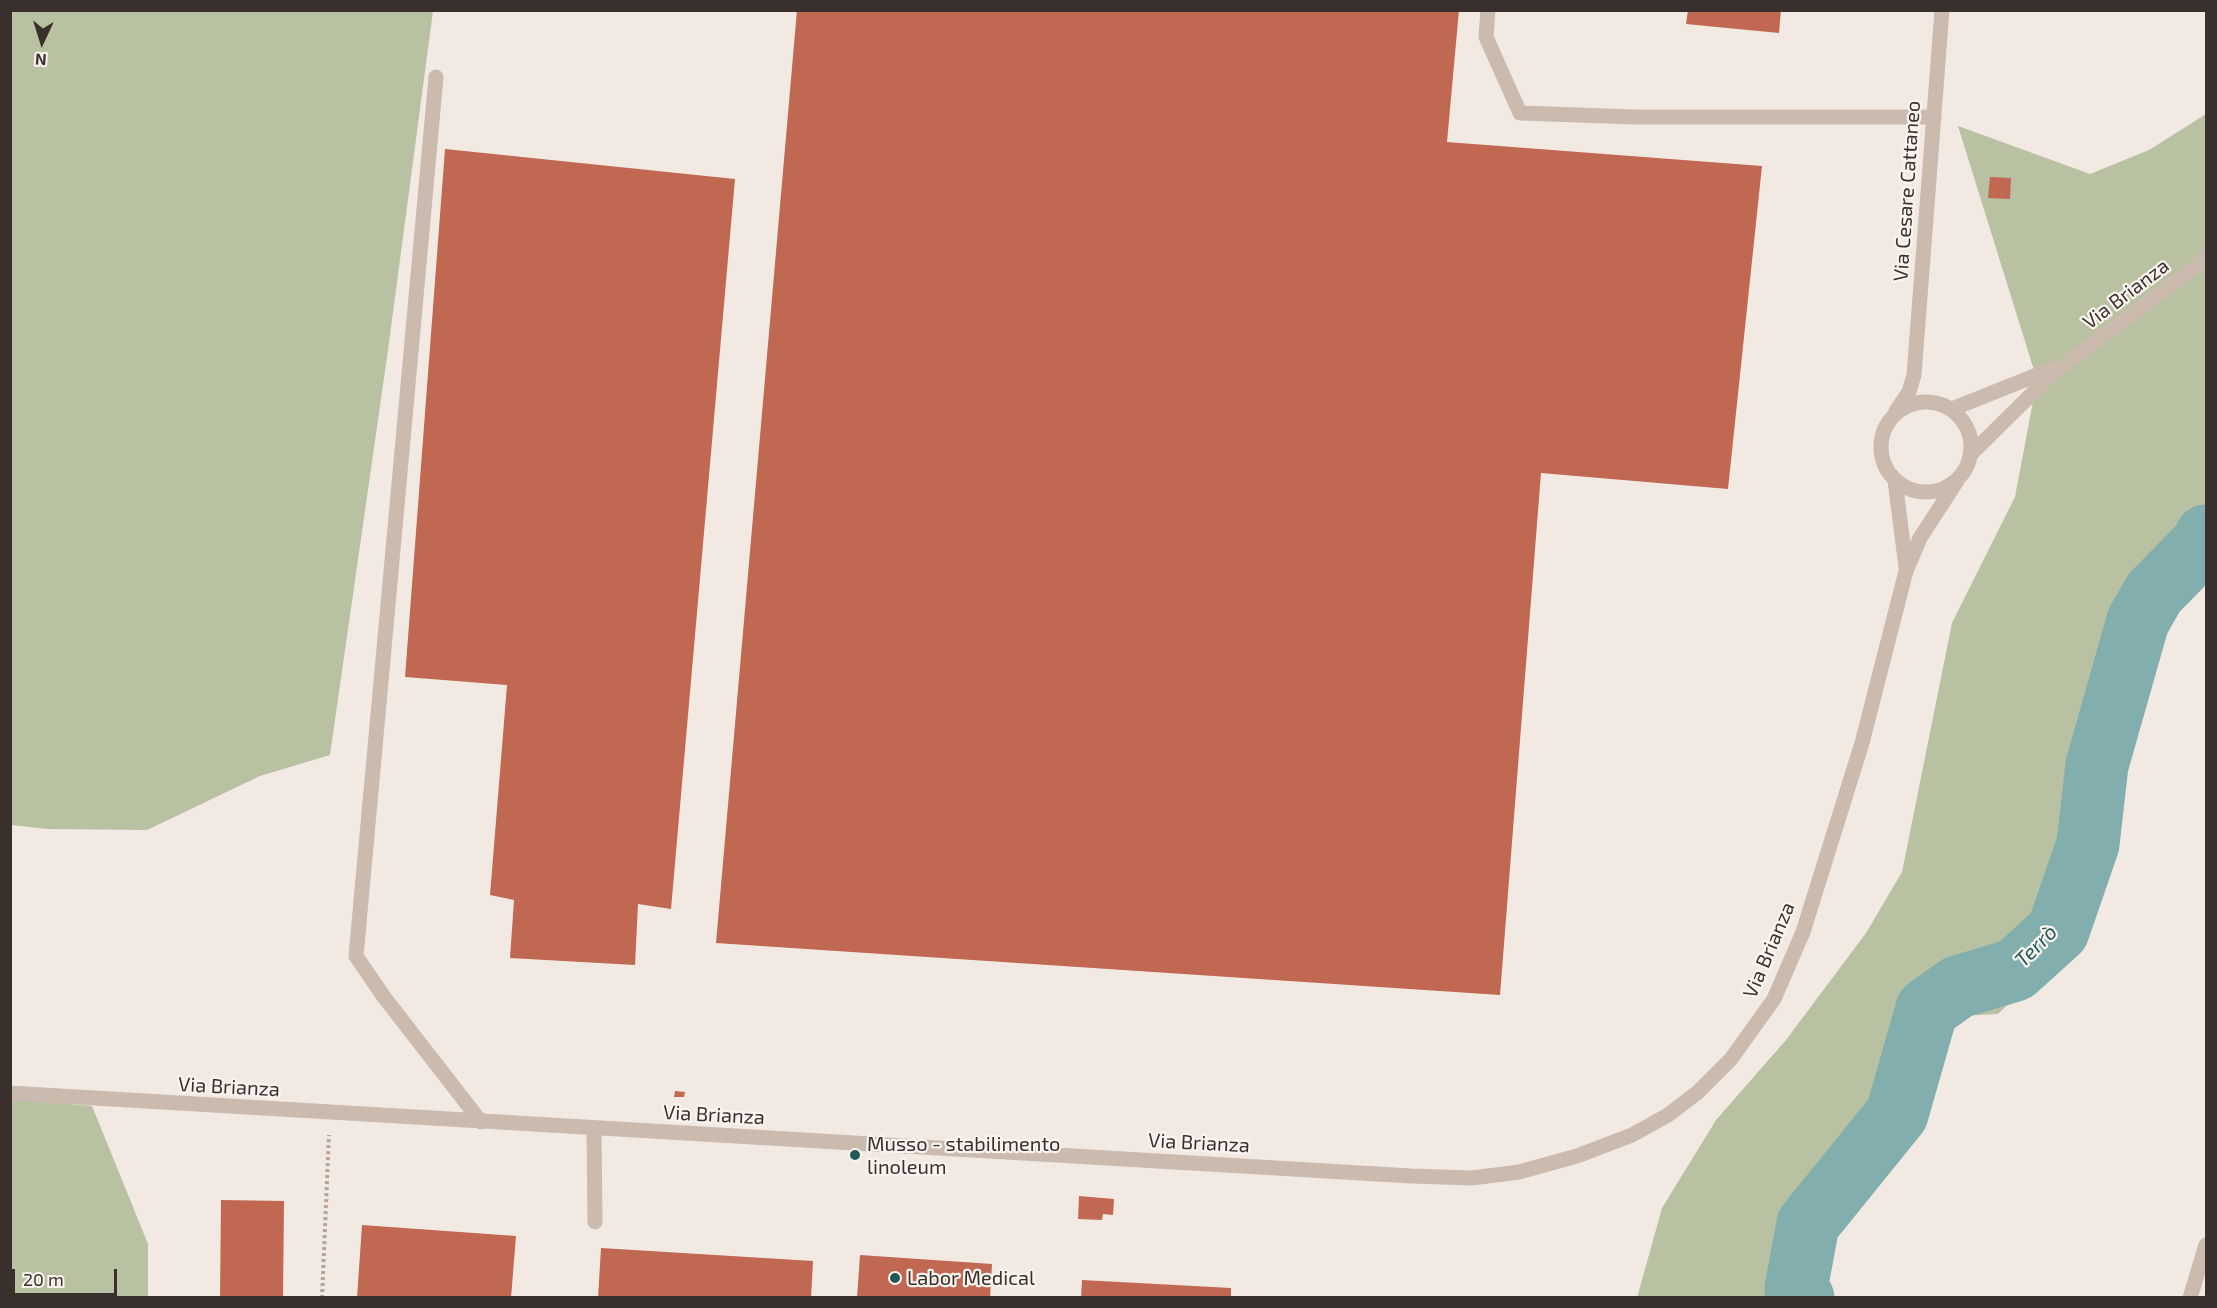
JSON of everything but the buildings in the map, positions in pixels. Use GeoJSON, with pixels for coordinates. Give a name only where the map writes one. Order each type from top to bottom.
{"type":"FeatureCollection","features":[{"type":"Feature","properties":{"kind":"street"},"geometry":{"type":"LineString","coordinates":[[1488,10],[1486,37],[1520,113],[1635,117],[1934,117]]}},
{"type":"Feature","properties":{"kind":"street","name":"Via Cesare Cattaneo"},"geometry":{"type":"LineString","coordinates":[[1896,411],[1909,392],[1914,375],[1942,10]]}},
{"type":"Feature","properties":{"kind":"street"},"geometry":{"type":"LineString","coordinates":[[436,77],[356,956],[384,997],[481,1122]]}},
{"type":"Feature","properties":{"kind":"street","name":"Via Brianza"},"geometry":{"type":"LineString","coordinates":[[1971,454],[2051,375],[2206,259]]}},
{"type":"Feature","properties":{"kind":"street","name":"Via Brianza"},"geometry":{"type":"LineString","coordinates":[[1952,409],[2020,384],[2071,361]]}},
{"type":"Feature","properties":{"kind":"street"},"geometry":{"type":"LineString","coordinates":[[1914,375],[1922,390],[1933,402]]}},
{"type":"Feature","properties":{"kind":"street"},"geometry":{"type":"LineString","coordinates":[[1933,402],[1952,409],[1964,421],[1970,436],[1971,454],[1966,470],[1957,481],[1946,488],[1927,492],[1906,488],[1895,481],[1884,466],[1880,447],[1883,430],[1896,411],[1911,404],[1933,402]]}},
{"type":"Feature","properties":{"kind":"street","name":"Via Brianza"},"geometry":{"type":"LineString","coordinates":[[1895,481],[1906,571]]}},
{"type":"Feature","properties":{"kind":"street","name":"Via Brianza"},"geometry":{"type":"LineString","coordinates":[[10,1094],[1472,1178],[1519,1172],[1577,1156],[1632,1135],[1668,1115],[1698,1092],[1731,1059],[1774,999],[1803,932],[1862,743],[1906,571],[1920,538],[1957,481]]}},
{"type":"Feature","properties":{"kind":"street"},"geometry":{"type":"LineString","coordinates":[[594,1129],[595,1222]]}},
{"type":"Feature","properties":{"kind":"street"},"geometry":{"type":"LineString","coordinates":[[2190,1298],[2206,1245]]}},
{"type":"Feature","properties":{"kind":"path"},"geometry":{"type":"LineString","coordinates":[[322,1298],[330,1114]]}},
{"type":"Feature","properties":{"kind":"green space"},"geometry":{"type":"Polygon","coordinates":[[[10,11],[433,11],[388,350],[330,755],[260,776],[147,830],[48,829],[11,825],[10,11]]]}},
{"type":"Feature","properties":{"kind":"green space"},"geometry":{"type":"Polygon","coordinates":[[[2206,114],[2206,572],[2173,602],[2149,637],[2133,670],[2103,779],[2081,935],[1998,1014],[1959,1016],[1938,1028],[1926,1051],[1914,1118],[1903,1146],[1827,1204],[1808,1226],[1793,1255],[1787,1280],[1794,1297],[1637,1298],[1662,1208],[1716,1120],[1786,1040],[1866,933],[1902,872],[1952,623],[2015,497],[2037,380],[1958,126],[2090,174],[2149,150],[2206,114]]]}},
{"type":"Feature","properties":{"kind":"green space"},"geometry":{"type":"Polygon","coordinates":[[[10,1099],[92,1106],[148,1244],[148,1297],[11,1297],[10,1099]]]}},
{"type":"Feature","properties":{"kind":"waterway","name":"Terrò"},"geometry":{"type":"LineString","coordinates":[[1803,1298],[1796,1289],[1808,1224],[1897,1114],[1927,1009],[1958,987],[2015,970],[2058,931],[2088,844],[2097,765],[2138,621],[2154,593],[2205,541],[2206,536]]}},
{"type":"Feature","properties":{"kind":"place","name":"Musso - stabilimento linoleum"},"geometry":{"type":"Point","coordinates":[855,1155]}},
{"type":"Feature","properties":{"kind":"place","name":"Labor Medical"},"geometry":{"type":"Point","coordinates":[895,1278]}}]}
